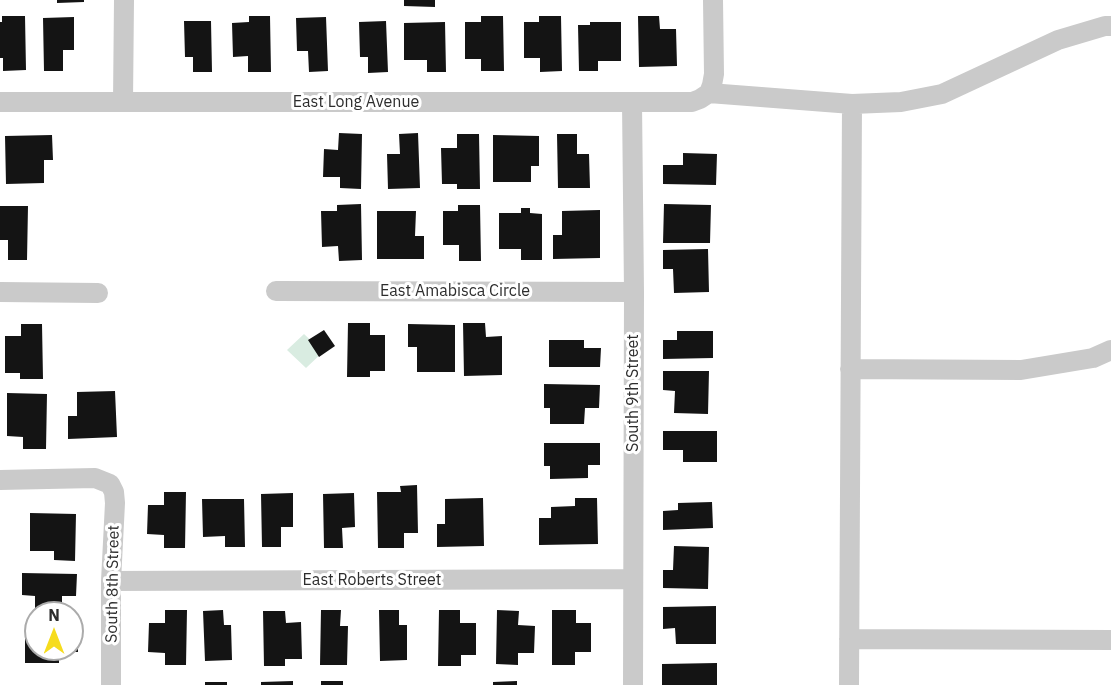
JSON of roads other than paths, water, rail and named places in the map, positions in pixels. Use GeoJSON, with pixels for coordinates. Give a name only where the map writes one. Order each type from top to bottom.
{"type":"FeatureCollection","features":[{"type":"Feature","properties":{"kind":"street"},"geometry":{"type":"LineString","coordinates":[[123,102],[124,0]]}},
{"type":"Feature","properties":{"kind":"street"},"geometry":{"type":"LineString","coordinates":[[713,0],[714,74],[709,93],[852,104],[902,102],[942,94],[1058,40],[1111,26]]}},
{"type":"Feature","properties":{"kind":"street","name":"East Long Avenue"},"geometry":{"type":"LineString","coordinates":[[0,102],[692,102],[709,93]]}},
{"type":"Feature","properties":{"kind":"street","name":"South 9th Street"},"geometry":{"type":"LineString","coordinates":[[632,102],[633,685]]}},
{"type":"Feature","properties":{"kind":"street"},"geometry":{"type":"LineString","coordinates":[[849,685],[852,104]]}},
{"type":"Feature","properties":{"kind":"street","name":"East Amabisca Circle"},"geometry":{"type":"LineString","coordinates":[[276,291],[634,292]]}},
{"type":"Feature","properties":{"kind":"street"},"geometry":{"type":"LineString","coordinates":[[0,292],[98,293]]}},
{"type":"Feature","properties":{"kind":"street"},"geometry":{"type":"LineString","coordinates":[[850,369],[1021,370],[1093,358],[1111,350]]}},
{"type":"Feature","properties":{"kind":"street","name":"South 8th Street"},"geometry":{"type":"LineString","coordinates":[[0,480],[95,478],[110,484],[114,492],[115,503],[111,581],[111,685]]}},
{"type":"Feature","properties":{"kind":"street","name":"East Roberts Street"},"geometry":{"type":"LineString","coordinates":[[111,581],[633,579]]}},
{"type":"Feature","properties":{"kind":"street"},"geometry":{"type":"LineString","coordinates":[[849,639],[1111,640]]}}]}
